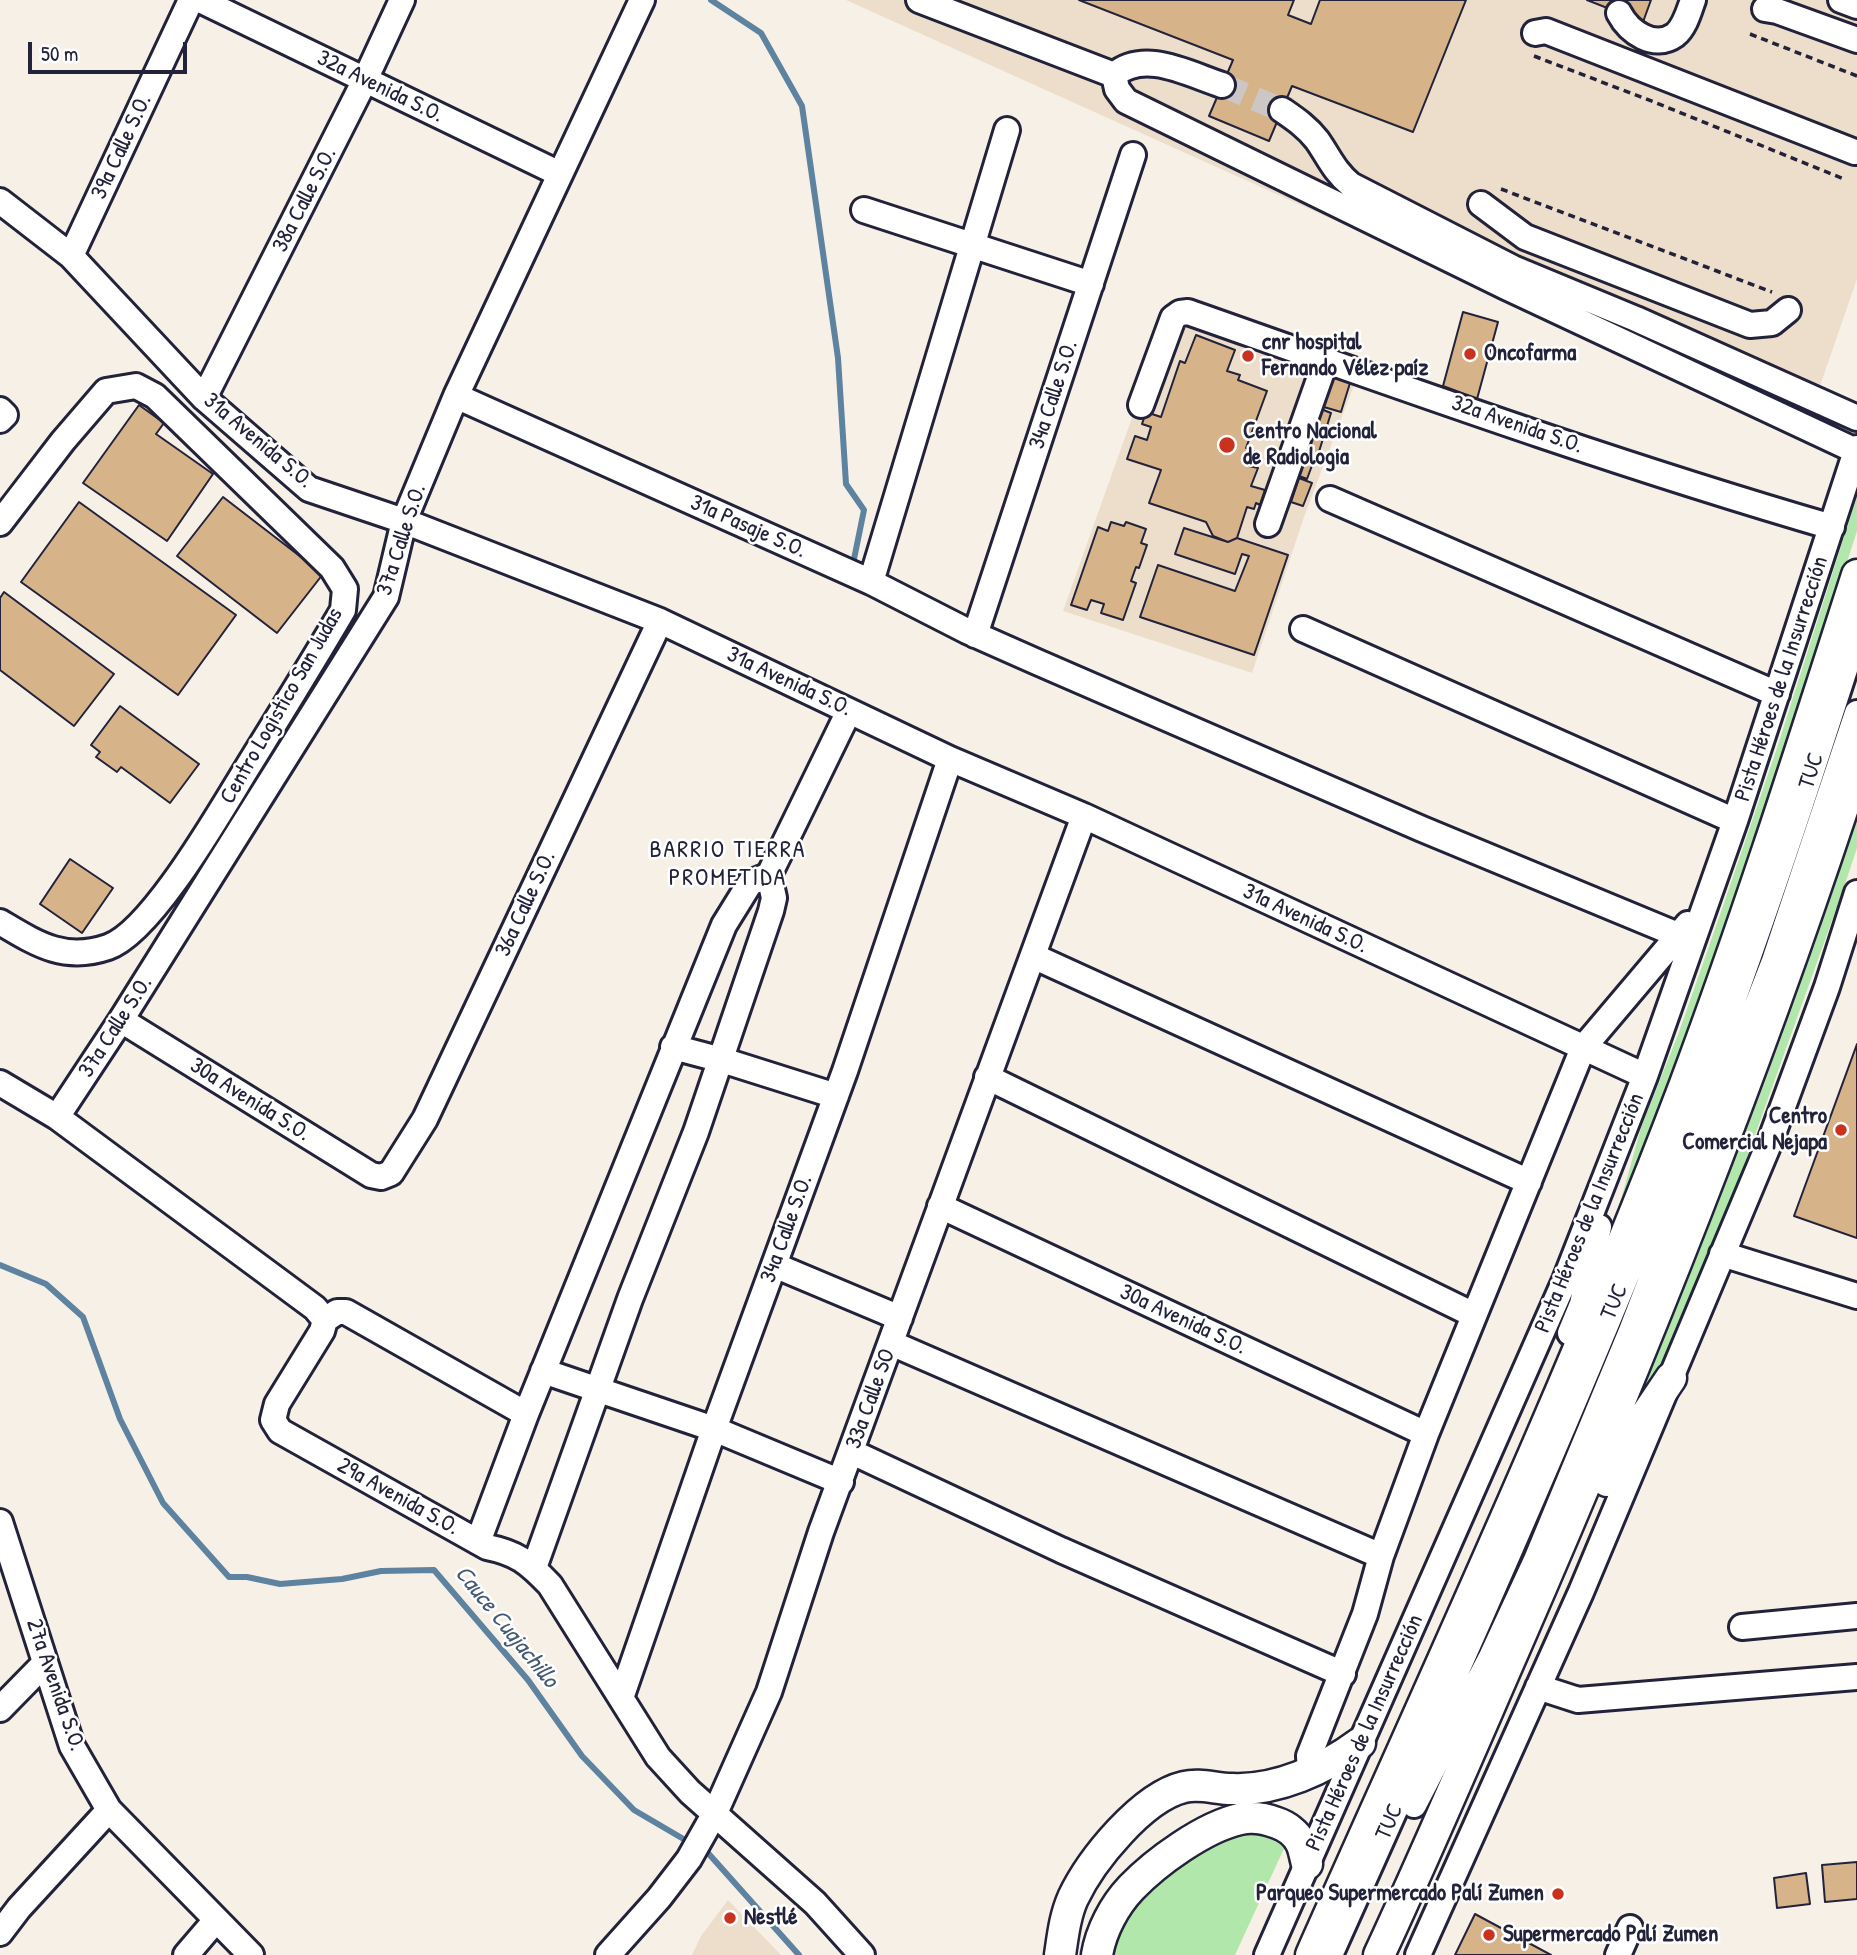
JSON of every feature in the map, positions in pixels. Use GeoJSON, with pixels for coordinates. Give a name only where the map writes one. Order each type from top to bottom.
{"type":"FeatureCollection","features":[{"type":"Feature","properties":{"kind":"main road","name":"Pista Héroes de la Insurrección"},"geometry":{"type":"LineString","coordinates":[[1311,1955],[1532,1456],[1642,1193],[1684,1086],[1770,845],[1857,575]]}},
{"type":"Feature","properties":{"kind":"main road"},"geometry":{"type":"LineString","coordinates":[[1379,1955],[1600,1452],[1711,1177],[1780,995],[1857,765]]}},
{"type":"Feature","properties":{"kind":"main road"},"geometry":{"type":"LineString","coordinates":[[1483,1720],[1560,1584],[1617,1458],[1671,1378]]}},
{"type":"Feature","properties":{"kind":"main road"},"geometry":{"type":"LineString","coordinates":[[1060,1955],[1068,1913],[1081,1884],[1094,1864],[1140,1812],[1165,1794],[1189,1786],[1231,1789],[1272,1784],[1331,1764],[1360,1744]]}},
{"type":"Feature","properties":{"kind":"main road"},"geometry":{"type":"LineString","coordinates":[[1097,1955],[1108,1922],[1132,1888],[1208,1821],[1272,1784]]}},
{"type":"Feature","properties":{"kind":"main road"},"geometry":{"type":"LineString","coordinates":[[1189,1786],[1201,1794],[1208,1821]]}},
{"type":"Feature","properties":{"kind":"main road"},"geometry":{"type":"LineString","coordinates":[[1081,1955],[1095,1909],[1112,1883],[1132,1862],[1186,1822],[1259,1817],[1282,1825],[1295,1834],[1302,1844],[1307,1864]]}},
{"type":"Feature","properties":{"kind":"street","name":"39a Calle S.O."},"geometry":{"type":"LineString","coordinates":[[71,256],[191,0]]}},
{"type":"Feature","properties":{"kind":"street","name":"32a Avenida S.O."},"geometry":{"type":"LineString","coordinates":[[200,0],[560,174]]}},
{"type":"Feature","properties":{"kind":"street","name":"38a Calle S.O."},"geometry":{"type":"LineString","coordinates":[[204,398],[365,80],[402,0]]}},
{"type":"Feature","properties":{"kind":"street","name":"37a Calle S.O."},"geometry":{"type":"LineString","coordinates":[[57,1117],[121,1020],[386,597],[404,521],[456,396],[642,0]]}},
{"type":"Feature","properties":{"kind":"street"},"geometry":{"type":"LineString","coordinates":[[919,0],[1114,75]]}},
{"type":"Feature","properties":{"kind":"street"},"geometry":{"type":"LineString","coordinates":[[1619,13],[1632,32],[1645,39],[1659,40],[1674,36],[1684,24],[1693,0]]}},
{"type":"Feature","properties":{"kind":"street"},"geometry":{"type":"LineString","coordinates":[[1841,0],[1857,6]]}},
{"type":"Feature","properties":{"kind":"street"},"geometry":{"type":"LineString","coordinates":[[1765,9],[1857,40]]}},
{"type":"Feature","properties":{"kind":"street"},"geometry":{"type":"LineString","coordinates":[[1530,43],[1546,31],[1855,152]]}},
{"type":"Feature","properties":{"kind":"street"},"geometry":{"type":"LineString","coordinates":[[1114,75],[1124,66],[1150,62],[1222,85]]}},
{"type":"Feature","properties":{"kind":"street"},"geometry":{"type":"LineString","coordinates":[[1114,75],[1117,89],[1126,101],[1509,277],[1636,319],[1857,418]]}},
{"type":"Feature","properties":{"kind":"street"},"geometry":{"type":"LineString","coordinates":[[1283,110],[1304,125],[1317,140],[1337,174],[1351,185],[1628,344],[1856,450]]}},
{"type":"Feature","properties":{"kind":"street"},"geometry":{"type":"LineString","coordinates":[[871,582],[970,245],[1007,130]]}},
{"type":"Feature","properties":{"kind":"street","name":"34a Calle S.O."},"geometry":{"type":"LineString","coordinates":[[975,635],[1133,155]]}},
{"type":"Feature","properties":{"kind":"street"},"geometry":{"type":"LineString","coordinates":[[1486,195],[1525,237],[1750,325],[1772,323],[1784,303]]}},
{"type":"Feature","properties":{"kind":"street","name":"31a Avenida S.O."},"geometry":{"type":"LineString","coordinates":[[0,201],[71,256],[204,398],[309,489],[404,521],[660,621],[950,759],[1084,816],[1645,1076]]}},
{"type":"Feature","properties":{"kind":"street"},"geometry":{"type":"LineString","coordinates":[[864,210],[1091,284]]}},
{"type":"Feature","properties":{"kind":"street"},"geometry":{"type":"LineString","coordinates":[[1509,277],[1525,237]]}},
{"type":"Feature","properties":{"kind":"street"},"geometry":{"type":"LineString","coordinates":[[1628,344],[1651,286]]}},
{"type":"Feature","properties":{"kind":"street","name":"32a Avenida S.O."},"geometry":{"type":"LineString","coordinates":[[1141,405],[1173,318],[1188,312],[1695,485],[1832,527]]}},
{"type":"Feature","properties":{"kind":"street"},"geometry":{"type":"LineString","coordinates":[[1268,524],[1326,360]]}},
{"type":"Feature","properties":{"kind":"street","name":"Centro Logistico San Judas"},"geometry":{"type":"LineString","coordinates":[[0,523],[106,391],[136,386],[155,397],[332,568],[345,589],[343,610],[274,725],[206,834],[165,894],[133,932],[110,947],[71,954],[35,943],[0,922]]}},
{"type":"Feature","properties":{"kind":"street","name":"31a Pasaje S.O."},"geometry":{"type":"LineString","coordinates":[[456,396],[871,582],[975,635],[1409,823],[1678,935]]}},
{"type":"Feature","properties":{"kind":"street"},"geometry":{"type":"LineString","coordinates":[[0,410],[5,415],[0,420]]}},
{"type":"Feature","properties":{"kind":"street","name":"Pista Héroes de la Insurrección"},"geometry":{"type":"LineString","coordinates":[[1267,1955],[1565,1280],[1645,1076],[1735,821],[1856,450]]}},
{"type":"Feature","properties":{"kind":"street"},"geometry":{"type":"LineString","coordinates":[[1330,499],[1777,694]]}},
{"type":"Feature","properties":{"kind":"street","name":"36a Calle S.O."},"geometry":{"type":"LineString","coordinates":[[381,1177],[391,1173],[425,1119],[660,621]]}},
{"type":"Feature","properties":{"kind":"street"},"geometry":{"type":"LineString","coordinates":[[1303,629],[1735,821]]}},
{"type":"Feature","properties":{"kind":"street","name":"TUC"},"geometry":{"type":"LineString","coordinates":[[1330,1955],[1550,1458],[1656,1204],[1730,1009],[1796,822],[1857,632]]}},
{"type":"Feature","properties":{"kind":"street"},"geometry":{"type":"LineString","coordinates":[[534,1568],[630,1299],[722,1060],[771,911],[774,898],[769,875],[849,711]]}},
{"type":"Feature","properties":{"kind":"street","name":"TUC"},"geometry":{"type":"LineString","coordinates":[[1346,1955],[1405,1822],[1491,1657],[1536,1560],[1626,1344],[1769,973],[1857,713]]}},
{"type":"Feature","properties":{"kind":"street","name":"34a Calle S.O."},"geometry":{"type":"LineString","coordinates":[[621,1698],[714,1429],[836,1096],[950,759]]}},
{"type":"Feature","properties":{"kind":"street","name":"33a Calle SO"},"geometry":{"type":"LineString","coordinates":[[608,1955],[659,1898],[689,1859],[712,1820],[769,1692],[821,1532],[1084,816]]}},
{"type":"Feature","properties":{"kind":"street"},"geometry":{"type":"LineString","coordinates":[[478,1542],[526,1413],[724,925],[750,883],[769,875]]}},
{"type":"Feature","properties":{"kind":"street"},"geometry":{"type":"LineString","coordinates":[[1418,1955],[1538,1687],[1771,1139],[1827,987],[1857,893]]}},
{"type":"Feature","properties":{"kind":"street"},"geometry":{"type":"LineString","coordinates":[[1310,1772],[1309,1756],[1343,1674],[1373,1591],[1381,1556],[1426,1434],[1583,1048],[1704,907]]}},
{"type":"Feature","properties":{"kind":"street"},"geometry":{"type":"LineString","coordinates":[[1033,956],[1529,1182]]}},
{"type":"Feature","properties":{"kind":"street","name":"30a Avenida S.O."},"geometry":{"type":"LineString","coordinates":[[121,1020],[370,1175],[381,1177]]}},
{"type":"Feature","properties":{"kind":"street"},"geometry":{"type":"LineString","coordinates":[[673,1047],[836,1096]]}},
{"type":"Feature","properties":{"kind":"street"},"geometry":{"type":"LineString","coordinates":[[986,1077],[1474,1315]]}},
{"type":"Feature","properties":{"kind":"street"},"geometry":{"type":"LineString","coordinates":[[0,1083],[57,1117],[315,1308],[325,1320],[337,1312],[346,1312],[526,1413]]}},
{"type":"Feature","properties":{"kind":"street"},"geometry":{"type":"LineString","coordinates":[[1476,1584],[1526,1440],[1582,1304],[1618,1144]]}},
{"type":"Feature","properties":{"kind":"street","name":"30a Avenida S.O."},"geometry":{"type":"LineString","coordinates":[[940,1206],[1426,1434]]}},
{"type":"Feature","properties":{"kind":"street"},"geometry":{"type":"LineString","coordinates":[[1722,1254],[1857,1296]]}},
{"type":"Feature","properties":{"kind":"street"},"geometry":{"type":"LineString","coordinates":[[774,1265],[900,1318]]}},
{"type":"Feature","properties":{"kind":"street","name":"29a Avenida S.O."},"geometry":{"type":"LineString","coordinates":[[325,1320],[322,1331],[277,1404],[273,1420],[280,1431],[486,1547],[509,1552],[534,1568],[550,1584],[658,1757],[712,1820],[815,1903],[862,1955]]}},
{"type":"Feature","properties":{"kind":"street"},"geometry":{"type":"LineString","coordinates":[[891,1343],[1381,1556]]}},
{"type":"Feature","properties":{"kind":"street"},"geometry":{"type":"LineString","coordinates":[[543,1371],[714,1429],[841,1482]]}},
{"type":"Feature","properties":{"kind":"street"},"geometry":{"type":"LineString","coordinates":[[852,1452],[1061,1550],[1343,1674]]}},
{"type":"Feature","properties":{"kind":"street","name":"27a Avenida S.O."},"geometry":{"type":"LineString","coordinates":[[0,1522],[72,1746],[109,1810],[251,1955]]}},
{"type":"Feature","properties":{"kind":"street"},"geometry":{"type":"LineString","coordinates":[[1742,1627],[1857,1616]]}},
{"type":"Feature","properties":{"kind":"street"},"geometry":{"type":"LineString","coordinates":[[0,1709],[45,1663]]}},
{"type":"Feature","properties":{"kind":"street"},"geometry":{"type":"LineString","coordinates":[[1538,1687],[1578,1700],[1857,1677]]}},
{"type":"Feature","properties":{"kind":"street"},"geometry":{"type":"LineString","coordinates":[[0,1933],[19,1908],[109,1810]]}},
{"type":"Feature","properties":{"kind":"street"},"geometry":{"type":"LineString","coordinates":[[186,1955],[216,1920]]}},
{"type":"Feature","properties":{"kind":"street"},"geometry":{"type":"LineString","coordinates":[[1618,1955],[1630,1928]]}},
{"type":"Feature","properties":{"kind":"path"},"geometry":{"type":"LineString","coordinates":[[1750,34],[1857,76]]}},
{"type":"Feature","properties":{"kind":"path"},"geometry":{"type":"LineString","coordinates":[[1530,43],[1844,179]]}},
{"type":"Feature","properties":{"kind":"path"},"geometry":{"type":"LineString","coordinates":[[1486,195],[1784,303]]}},
{"type":"Feature","properties":{"kind":"shaded area"},"geometry":{"type":"Polygon","coordinates":[[[846,0],[1857,0],[1857,279],[1804,432],[846,0]]]}},
{"type":"Feature","properties":{"kind":"shaded area","name":"Centro Nacional de Radiologia"},"geometry":{"type":"Polygon","coordinates":[[[1174,300],[1328,350],[1359,372],[1304,517],[1252,673],[1063,611],[1174,300]]]}},
{"type":"Feature","properties":{"kind":"shaded area","name":"Nestlé"},"geometry":{"type":"Polygon","coordinates":[[[728,1900],[781,1955],[692,1955],[701,1936],[728,1900]]]}},
{"type":"Feature","properties":{"kind":"green space"},"geometry":{"type":"Polygon","coordinates":[[[1857,496],[1857,531],[1772,792],[1682,1050],[1615,1221],[1641,1128],[1679,1032],[1777,748],[1857,496]]]}},
{"type":"Feature","properties":{"kind":"green space"},"geometry":{"type":"Polygon","coordinates":[[[1857,817],[1857,848],[1732,1199],[1680,1328],[1664,1362],[1633,1413],[1751,1117],[1806,968],[1857,817]]]}},
{"type":"Feature","properties":{"kind":"green space"},"geometry":{"type":"Polygon","coordinates":[[[1246,1827],[1287,1842],[1235,1955],[1110,1955],[1111,1943],[1140,1895],[1194,1851],[1246,1827]]]}},
{"type":"Feature","properties":{"kind":"building"},"geometry":{"type":"Polygon","coordinates":[[[1079,0],[1294,0],[1288,15],[1311,24],[1320,0],[1466,0],[1413,132],[1292,86],[1269,141],[1209,116],[1233,60],[1079,0]]]}},
{"type":"Feature","properties":{"kind":"building"},"geometry":{"type":"Polygon","coordinates":[[[1587,0],[1651,0],[1643,22],[1587,0]]]}},
{"type":"Feature","properties":{"kind":"building","name":"Oncofarma"},"geometry":{"type":"Polygon","coordinates":[[[1463,312],[1498,322],[1477,399],[1443,386],[1463,312]]]}},
{"type":"Feature","properties":{"kind":"building"},"geometry":{"type":"Polygon","coordinates":[[[1196,335],[1235,350],[1227,371],[1240,375],[1238,380],[1267,391],[1246,448],[1254,451],[1249,466],[1258,468],[1251,486],[1265,490],[1260,505],[1256,503],[1254,509],[1247,507],[1237,538],[1228,542],[1213,536],[1206,522],[1149,503],[1161,470],[1127,459],[1135,436],[1147,440],[1151,427],[1142,424],[1146,412],[1161,417],[1180,361],[1185,363],[1196,335]]]}},
{"type":"Feature","properties":{"kind":"building"},"geometry":{"type":"Polygon","coordinates":[[[1326,375],[1350,383],[1341,412],[1317,405],[1326,375]]]}},
{"type":"Feature","properties":{"kind":"building"},"geometry":{"type":"Polygon","coordinates":[[[139,405],[164,423],[156,434],[213,474],[167,541],[83,483],[139,405]]]}},
{"type":"Feature","properties":{"kind":"building"},"geometry":{"type":"Polygon","coordinates":[[[1316,407],[1331,413],[1317,458],[1302,452],[1316,407]]]}},
{"type":"Feature","properties":{"kind":"building"},"geometry":{"type":"Polygon","coordinates":[[[1305,457],[1314,460],[1307,479],[1299,476],[1305,457]]]}},
{"type":"Feature","properties":{"kind":"building"},"geometry":{"type":"Polygon","coordinates":[[[1299,478],[1312,483],[1303,506],[1291,502],[1299,478]]]}},
{"type":"Feature","properties":{"kind":"building"},"geometry":{"type":"Polygon","coordinates":[[[223,497],[323,574],[277,633],[177,556],[223,497]]]}},
{"type":"Feature","properties":{"kind":"building"},"geometry":{"type":"Polygon","coordinates":[[[79,502],[236,615],[178,695],[21,582],[79,502]]]}},
{"type":"Feature","properties":{"kind":"building"},"geometry":{"type":"Polygon","coordinates":[[[1111,522],[1124,526],[1126,522],[1146,529],[1141,543],[1147,545],[1131,581],[1136,583],[1123,620],[1101,613],[1104,604],[1091,600],[1087,610],[1071,605],[1098,527],[1108,531],[1111,522]]]}},
{"type":"Feature","properties":{"kind":"building"},"geometry":{"type":"Polygon","coordinates":[[[1184,528],[1228,542],[1237,538],[1288,555],[1254,655],[1140,617],[1158,565],[1235,591],[1249,556],[1242,554],[1235,574],[1175,554],[1184,528]]]}},
{"type":"Feature","properties":{"kind":"building"},"geometry":{"type":"Polygon","coordinates":[[[4,592],[114,674],[74,726],[0,670],[0,598],[4,592]]]}},
{"type":"Feature","properties":{"kind":"building"},"geometry":{"type":"Polygon","coordinates":[[[120,706],[199,764],[170,803],[121,767],[117,772],[96,757],[100,752],[91,745],[120,706]]]}},
{"type":"Feature","properties":{"kind":"building"},"geometry":{"type":"Polygon","coordinates":[[[70,859],[113,888],[82,933],[40,904],[70,859]]]}},
{"type":"Feature","properties":{"kind":"building","name":"Centro Comercial Nejapa"},"geometry":{"type":"Polygon","coordinates":[[[1857,1044],[1857,1238],[1794,1216],[1857,1044]]]}},
{"type":"Feature","properties":{"kind":"building"},"geometry":{"type":"Polygon","coordinates":[[[1857,1862],[1857,1899],[1825,1902],[1822,1865],[1857,1862]]]}},
{"type":"Feature","properties":{"kind":"building"},"geometry":{"type":"Polygon","coordinates":[[[1806,1873],[1810,1904],[1777,1908],[1774,1878],[1806,1873]]]}},
{"type":"Feature","properties":{"kind":"building","name":"Supermercado Palí Zumen"},"geometry":{"type":"Polygon","coordinates":[[[1475,1914],[1551,1955],[1455,1955],[1475,1914]]]}},
{"type":"Feature","properties":{"kind":"waterway"},"geometry":{"type":"LineString","coordinates":[[711,0],[761,33],[802,106],[838,358],[846,484],[864,510],[854,559]]}},
{"type":"Feature","properties":{"kind":"waterway","name":"Cauce Cuajachillo"},"geometry":{"type":"LineString","coordinates":[[0,1265],[46,1284],[83,1317],[120,1419],[163,1503],[229,1577],[247,1577],[280,1584],[342,1579],[381,1571],[434,1570],[528,1680],[582,1756],[634,1810],[692,1844]]}},
{"type":"Feature","properties":{"kind":"waterway","name":"Cauce Cuajachillo"},"geometry":{"type":"LineString","coordinates":[[702,1850],[708,1853],[799,1955]]}},
{"type":"Feature","properties":{"kind":"tunnel"},"geometry":{"type":"LineString","coordinates":[[1222,85],[1282,110]]}},
{"type":"Feature","properties":{"kind":"place","name":"Oncofarma"},"geometry":{"type":"Point","coordinates":[1470,354]}},
{"type":"Feature","properties":{"kind":"place","name":"cnr hospital Fernando Vélez paíz"},"geometry":{"type":"Point","coordinates":[1248,356]}},
{"type":"Feature","properties":{"kind":"place","name":"Centro Nacional de Radiologia"},"geometry":{"type":"Point","coordinates":[1227,445]}},
{"type":"Feature","properties":{"kind":"place","name":"Centro Comercial Nejapa"},"geometry":{"type":"Point","coordinates":[1841,1130]}},
{"type":"Feature","properties":{"kind":"place","name":"Parqueo Supermercado Palí Zumen"},"geometry":{"type":"Point","coordinates":[1558,1894]}},
{"type":"Feature","properties":{"kind":"place","name":"Nestlé"},"geometry":{"type":"Point","coordinates":[730,1918]}},
{"type":"Feature","properties":{"kind":"place","name":"Supermercado Palí Zumen"},"geometry":{"type":"Point","coordinates":[1489,1935]}},
{"type":"Feature","properties":{"kind":"district","name":"BARRIO TIERRA PROMETIDA"},"geometry":{"type":"Point","coordinates":[728,865]}}]}
